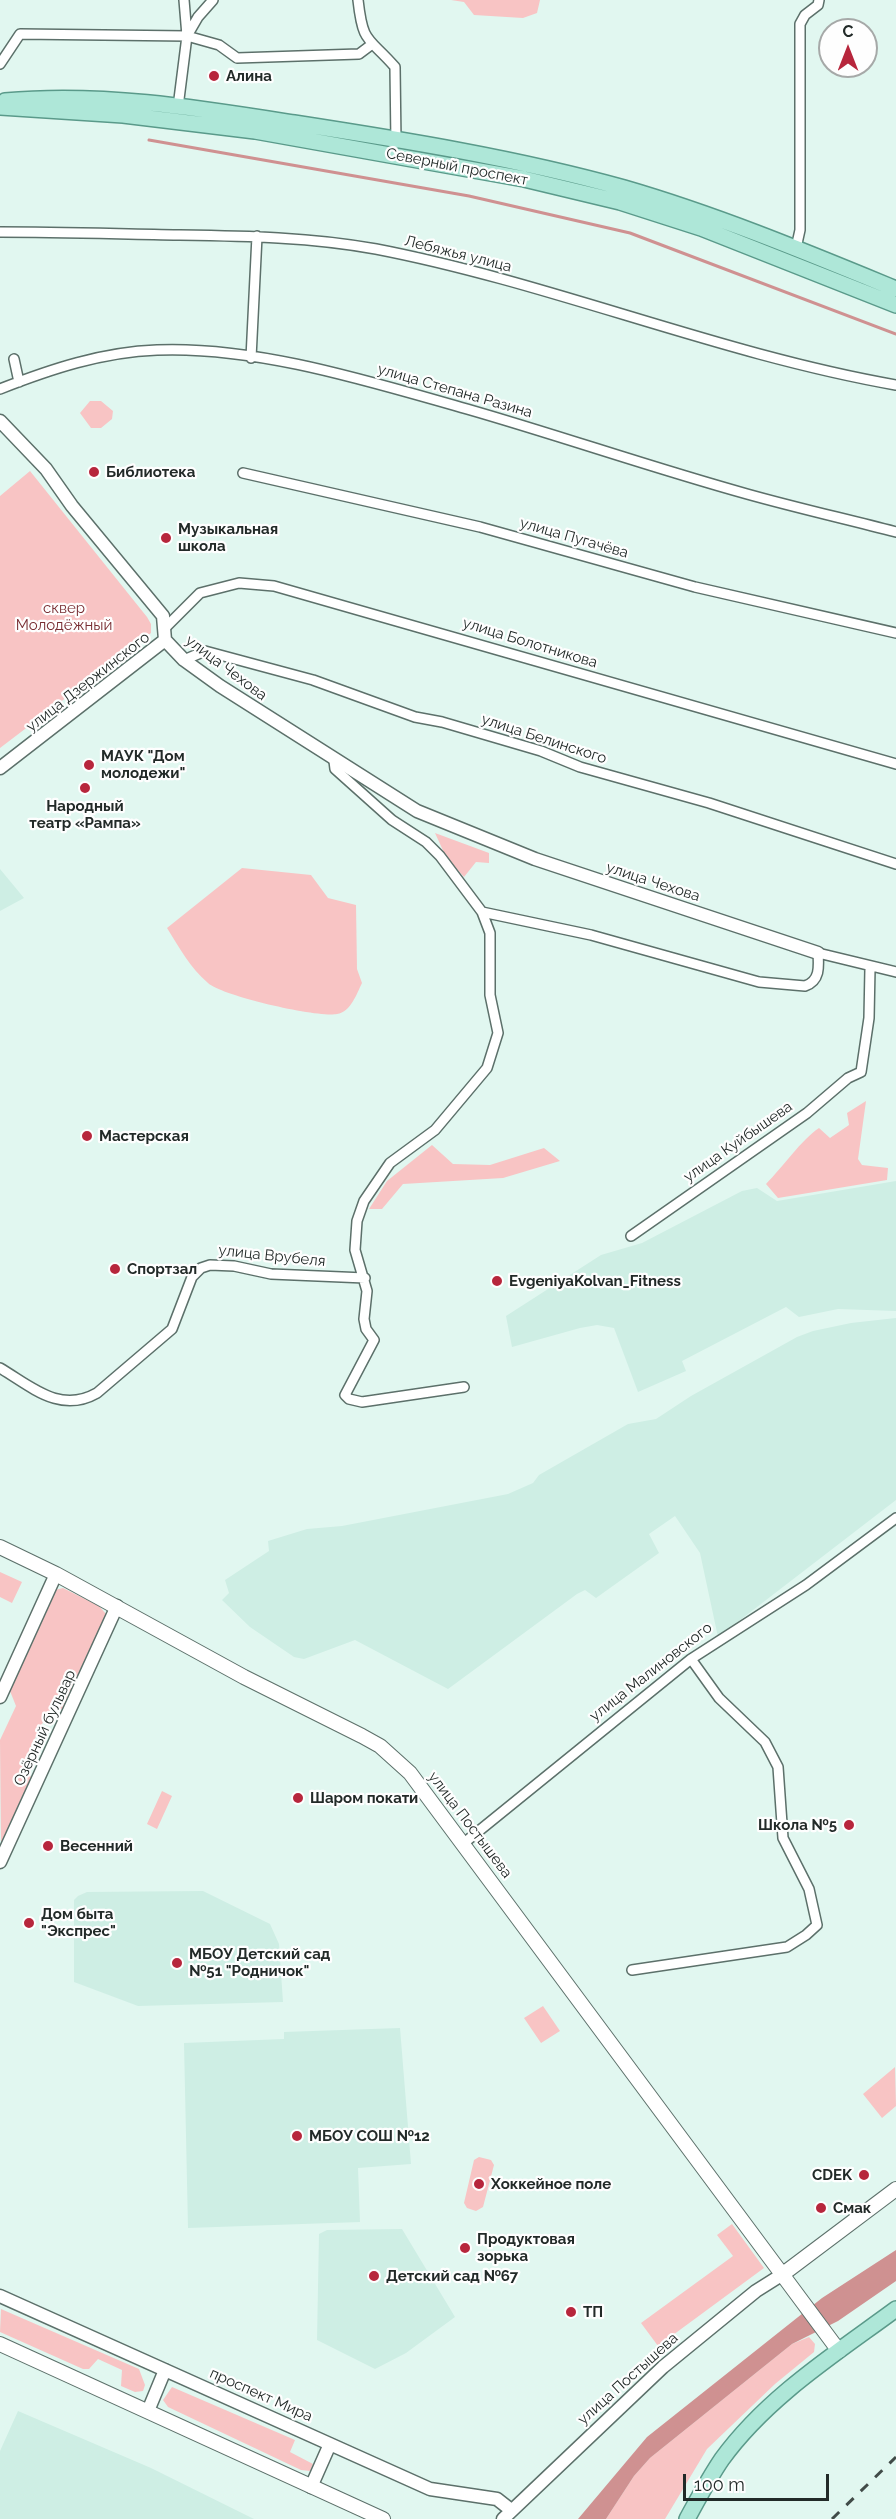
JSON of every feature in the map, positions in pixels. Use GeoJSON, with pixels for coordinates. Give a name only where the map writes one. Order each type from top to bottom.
{"type":"FeatureCollection","features":[{"type":"Feature","properties":{"kind":"main road","name":"Северный проспект"},"geometry":{"type":"LineString","coordinates":[[0,101],[48,97],[178,107],[662,200],[796,248],[896,289]]}},
{"type":"Feature","properties":{"kind":"main road","name":"Северный проспект"},"geometry":{"type":"LineString","coordinates":[[0,107],[184,122],[395,147]]}},
{"type":"Feature","properties":{"kind":"main road","name":"Северный проспект"},"geometry":{"type":"LineString","coordinates":[[566,182],[744,243],[896,305]]}},
{"type":"Feature","properties":{"kind":"main road","name":"улица Постышева"},"geometry":{"type":"LineString","coordinates":[[0,1547],[56,1574],[244,1677],[380,1746],[418,1781],[839,2351]]}},
{"type":"Feature","properties":{"kind":"main road"},"geometry":{"type":"LineString","coordinates":[[783,2274],[896,2189]]}},
{"type":"Feature","properties":{"kind":"main road"},"geometry":{"type":"LineString","coordinates":[[687,2519],[722,2459],[771,2405],[896,2308]]}},
{"type":"Feature","properties":{"kind":"main road"},"geometry":{"type":"LineString","coordinates":[[0,2344],[383,2519]]}},
{"type":"Feature","properties":{"kind":"street"},"geometry":{"type":"LineString","coordinates":[[178,107],[187,36],[184,0]]}},
{"type":"Feature","properties":{"kind":"street"},"geometry":{"type":"LineString","coordinates":[[187,36],[213,0]]}},
{"type":"Feature","properties":{"kind":"street"},"geometry":{"type":"LineString","coordinates":[[358,0],[361,29],[371,45],[395,67],[395,147]]}},
{"type":"Feature","properties":{"kind":"street"},"geometry":{"type":"LineString","coordinates":[[796,248],[800,230],[801,24],[802,18],[818,5],[819,0]]}},
{"type":"Feature","properties":{"kind":"street"},"geometry":{"type":"LineString","coordinates":[[0,64],[20,34],[187,36],[219,45],[237,58],[359,54],[371,45]]}},
{"type":"Feature","properties":{"kind":"street","name":"Лебяжья улица"},"geometry":{"type":"LineString","coordinates":[[0,232],[257,236],[373,248],[452,265],[621,315],[818,368],[896,385]]}},
{"type":"Feature","properties":{"kind":"street"},"geometry":{"type":"LineString","coordinates":[[251,358],[257,236]]}},
{"type":"Feature","properties":{"kind":"street","name":"улица Степана Разина"},"geometry":{"type":"LineString","coordinates":[[0,389],[52,369],[108,355],[157,350],[251,358],[321,370],[393,388],[746,494],[896,532]]}},
{"type":"Feature","properties":{"kind":"street"},"geometry":{"type":"LineString","coordinates":[[14,359],[19,382]]}},
{"type":"Feature","properties":{"kind":"street","name":"улица Чехова"},"geometry":{"type":"LineString","coordinates":[[0,421],[46,469],[72,506],[163,616],[165,634],[184,660],[334,761],[417,812],[491,843],[818,953]]}},
{"type":"Feature","properties":{"kind":"street","name":"улица Пугачёва"},"geometry":{"type":"LineString","coordinates":[[243,473],[480,527],[695,587],[896,633]]}},
{"type":"Feature","properties":{"kind":"street","name":"улица Болотникова"},"geometry":{"type":"LineString","coordinates":[[165,634],[200,593],[239,583],[274,586],[896,764]]}},
{"type":"Feature","properties":{"kind":"street","name":"улица Дзержинского"},"geometry":{"type":"LineString","coordinates":[[0,768],[165,634]]}},
{"type":"Feature","properties":{"kind":"street","name":"улица Белинского"},"geometry":{"type":"LineString","coordinates":[[184,660],[195,653],[205,651],[313,680],[415,717],[442,722],[541,751],[580,767],[721,806],[896,864]]}},
{"type":"Feature","properties":{"kind":"street"},"geometry":{"type":"LineString","coordinates":[[334,761],[335,769],[368,799],[440,856],[482,912],[490,933],[490,995],[498,1033],[488,1068],[435,1130],[390,1163],[364,1201],[357,1221],[355,1250],[367,1291],[363,1319],[366,1329],[374,1340],[345,1395],[349,1399],[362,1402],[464,1387]]}},
{"type":"Feature","properties":{"kind":"street"},"geometry":{"type":"LineString","coordinates":[[482,912],[591,935],[759,982],[806,986],[813,984],[817,978],[818,953],[870,968],[896,972]]}},
{"type":"Feature","properties":{"kind":"street","name":"улица Куйбышева"},"geometry":{"type":"LineString","coordinates":[[631,1236],[807,1113],[848,1078],[861,1072],[869,1018],[870,968]]}},
{"type":"Feature","properties":{"kind":"street","name":"улица Врубеля"},"geometry":{"type":"LineString","coordinates":[[0,1368],[51,1398],[69,1403],[85,1400],[172,1329],[192,1277],[201,1268],[210,1265],[234,1266],[272,1274],[365,1278]]}},
{"type":"Feature","properties":{"kind":"street","name":"улица Малиновского"},"geometry":{"type":"LineString","coordinates":[[464,1843],[691,1659],[806,1585],[896,1518]]}},
{"type":"Feature","properties":{"kind":"street"},"geometry":{"type":"LineString","coordinates":[[0,1697],[56,1574]]}},
{"type":"Feature","properties":{"kind":"street","name":"Озёрный бульвар"},"geometry":{"type":"LineString","coordinates":[[0,1862],[3,1848],[117,1606]]}},
{"type":"Feature","properties":{"kind":"street"},"geometry":{"type":"LineString","coordinates":[[632,1970],[787,1947],[817,1925],[808,1889],[783,1838],[778,1767],[765,1742],[752,1726],[719,1698],[691,1659]]}},
{"type":"Feature","properties":{"kind":"street","name":"улица Постышева"},"geometry":{"type":"LineString","coordinates":[[507,2515],[663,2367],[748,2296],[783,2274]]}},
{"type":"Feature","properties":{"kind":"street","name":"проспект Мира"},"geometry":{"type":"LineString","coordinates":[[0,2296],[430,2489],[497,2499],[507,2515]]}},
{"type":"Feature","properties":{"kind":"street"},"geometry":{"type":"LineString","coordinates":[[148,2411],[165,2370]]}},
{"type":"Feature","properties":{"kind":"street"},"geometry":{"type":"LineString","coordinates":[[311,2487],[330,2444]]}},
{"type":"Feature","properties":{"kind":"shaded area"},"geometry":{"type":"Polygon","coordinates":[[[0,869],[24,898],[0,911],[0,869]]]}},
{"type":"Feature","properties":{"kind":"shaded area"},"geometry":{"type":"Polygon","coordinates":[[[896,1181],[896,1311],[838,1309],[799,1317],[786,1307],[682,1361],[686,1371],[638,1392],[614,1328],[597,1325],[580,1328],[512,1347],[506,1316],[601,1255],[642,1243],[742,1191],[757,1188],[777,1201],[896,1181]]]}},
{"type":"Feature","properties":{"kind":"shaded area"},"geometry":{"type":"Polygon","coordinates":[[[896,1318],[896,1500],[718,1637],[700,1553],[675,1516],[649,1534],[659,1553],[596,1598],[585,1590],[577,1594],[448,1689],[355,1640],[304,1659],[294,1657],[250,1627],[222,1600],[229,1593],[225,1580],[269,1551],[268,1541],[307,1529],[342,1526],[508,1494],[533,1483],[539,1475],[628,1424],[656,1419],[691,1396],[797,1337],[851,1323],[896,1318]]]}},
{"type":"Feature","properties":{"kind":"shaded area","name":"МБОУ Детский сад №51 \"Родничок\""},"geometry":{"type":"Polygon","coordinates":[[[203,1891],[270,1924],[279,1944],[283,2002],[138,2006],[74,1982],[74,1900],[78,1896],[87,1892],[203,1891]]]}},
{"type":"Feature","properties":{"kind":"shaded area","name":"МБОУ СОШ №12"},"geometry":{"type":"Polygon","coordinates":[[[400,2028],[411,2164],[358,2168],[360,2222],[188,2228],[184,2043],[284,2039],[284,2032],[400,2028]]]}},
{"type":"Feature","properties":{"kind":"shaded area","name":"Детский сад №67"},"geometry":{"type":"Polygon","coordinates":[[[402,2229],[455,2317],[406,2353],[375,2369],[317,2340],[319,2234],[327,2230],[402,2229]]]}},
{"type":"Feature","properties":{"kind":"shaded area"},"geometry":{"type":"Polygon","coordinates":[[[896,2250],[896,2281],[838,2321],[792,2344],[650,2458],[634,2476],[606,2519],[578,2519],[647,2437],[822,2298],[896,2250]]]}},
{"type":"Feature","properties":{"kind":"shaded area"},"geometry":{"type":"Polygon","coordinates":[[[18,2411],[151,2468],[254,2519],[0,2519],[0,2451],[18,2411]]]}},
{"type":"Feature","properties":{"kind":"green space"},"geometry":{"type":"Polygon","coordinates":[[[451,0],[540,0],[537,13],[523,18],[474,15],[464,2],[451,0]]]}},
{"type":"Feature","properties":{"kind":"green space"},"geometry":{"type":"Polygon","coordinates":[[[90,401],[101,401],[113,411],[112,419],[101,428],[91,428],[80,413],[90,401]]]}},
{"type":"Feature","properties":{"kind":"green space","name":"сквер Молодёжный"},"geometry":{"type":"Polygon","coordinates":[[[30,471],[147,617],[151,624],[151,633],[0,748],[0,496],[30,471]]]}},
{"type":"Feature","properties":{"kind":"green space"},"geometry":{"type":"Polygon","coordinates":[[[435,833],[489,853],[489,863],[476,862],[464,877],[446,857],[435,833]]]}},
{"type":"Feature","properties":{"kind":"green space"},"geometry":{"type":"Polygon","coordinates":[[[242,868],[311,875],[328,898],[356,905],[357,969],[362,983],[353,1002],[342,1013],[311,1013],[231,994],[208,983],[180,950],[167,928],[242,868]]]}},
{"type":"Feature","properties":{"kind":"green space"},"geometry":{"type":"Polygon","coordinates":[[[866,1101],[858,1159],[862,1165],[888,1168],[887,1180],[778,1198],[766,1184],[799,1146],[819,1128],[830,1138],[849,1125],[847,1113],[866,1101]]]}},
{"type":"Feature","properties":{"kind":"green space"},"geometry":{"type":"Polygon","coordinates":[[[432,1145],[453,1164],[490,1165],[544,1148],[560,1161],[503,1178],[403,1184],[382,1209],[369,1209],[387,1181],[432,1145]]]}},
{"type":"Feature","properties":{"kind":"green space"},"geometry":{"type":"Polygon","coordinates":[[[0,1572],[22,1582],[12,1603],[0,1597],[0,1572]]]}},
{"type":"Feature","properties":{"kind":"green space"},"geometry":{"type":"Polygon","coordinates":[[[63,1588],[99,1606],[106,1614],[62,1709],[48,1712],[22,1765],[31,1777],[1,1843],[0,1740],[16,1706],[8,1686],[55,1590],[63,1588]]]}},
{"type":"Feature","properties":{"kind":"green space"},"geometry":{"type":"Polygon","coordinates":[[[162,1791],[172,1796],[157,1829],[147,1824],[162,1791]]]}},
{"type":"Feature","properties":{"kind":"green space"},"geometry":{"type":"Polygon","coordinates":[[[543,2006],[560,2031],[541,2043],[524,2018],[543,2006]]]}},
{"type":"Feature","properties":{"kind":"green space"},"geometry":{"type":"Polygon","coordinates":[[[895,2067],[896,2106],[882,2118],[863,2094],[895,2067]]]}},
{"type":"Feature","properties":{"kind":"green space","name":"Хоккейное поле"},"geometry":{"type":"Polygon","coordinates":[[[479,2157],[491,2160],[494,2165],[483,2207],[476,2211],[467,2208],[464,2203],[474,2160],[479,2157]]]}},
{"type":"Feature","properties":{"kind":"green space"},"geometry":{"type":"Polygon","coordinates":[[[732,2224],[764,2268],[658,2346],[641,2323],[733,2256],[717,2235],[732,2224]]]}},
{"type":"Feature","properties":{"kind":"green space"},"geometry":{"type":"Polygon","coordinates":[[[1,2309],[139,2369],[145,2385],[143,2391],[135,2392],[121,2386],[122,2370],[98,2359],[89,2369],[83,2369],[0,2332],[1,2309]]]}},
{"type":"Feature","properties":{"kind":"green space"},"geometry":{"type":"Polygon","coordinates":[[[809,2337],[815,2344],[814,2352],[775,2384],[707,2449],[665,2519],[606,2519],[634,2476],[650,2458],[792,2344],[809,2337]]]}},
{"type":"Feature","properties":{"kind":"green space"},"geometry":{"type":"Polygon","coordinates":[[[172,2387],[295,2440],[290,2452],[313,2464],[310,2471],[301,2470],[168,2407],[163,2400],[172,2387]]]}},
{"type":"Feature","properties":{"kind":"waterway"},"geometry":{"type":"LineString","coordinates":[[149,140],[469,196],[630,233],[896,334]]}},
{"type":"Feature","properties":{"kind":"railway"},"geometry":{"type":"LineString","coordinates":[[832,2519],[896,2457]]}},
{"type":"Feature","properties":{"kind":"place","name":"Алина"},"geometry":{"type":"Point","coordinates":[214,76]}},
{"type":"Feature","properties":{"kind":"place","name":"Библиотека"},"geometry":{"type":"Point","coordinates":[94,472]}},
{"type":"Feature","properties":{"kind":"place","name":"Музыкальная школа"},"geometry":{"type":"Point","coordinates":[166,538]}},
{"type":"Feature","properties":{"kind":"place","name":"МАУК \"Дом молодежи\""},"geometry":{"type":"Point","coordinates":[89,765]}},
{"type":"Feature","properties":{"kind":"place","name":"Народный театр «Рампа»"},"geometry":{"type":"Point","coordinates":[85,788]}},
{"type":"Feature","properties":{"kind":"place","name":"Мастерская"},"geometry":{"type":"Point","coordinates":[87,1136]}},
{"type":"Feature","properties":{"kind":"place","name":"Спортзал"},"geometry":{"type":"Point","coordinates":[115,1269]}},
{"type":"Feature","properties":{"kind":"place","name":"EvgeniyaKolvan_Fitness"},"geometry":{"type":"Point","coordinates":[497,1281]}},
{"type":"Feature","properties":{"kind":"place","name":"Шаром покати"},"geometry":{"type":"Point","coordinates":[298,1798]}},
{"type":"Feature","properties":{"kind":"place","name":"Школа №5"},"geometry":{"type":"Point","coordinates":[849,1825]}},
{"type":"Feature","properties":{"kind":"place","name":"Весенний"},"geometry":{"type":"Point","coordinates":[48,1846]}},
{"type":"Feature","properties":{"kind":"place","name":"Дом быта \"Экспрес\""},"geometry":{"type":"Point","coordinates":[29,1923]}},
{"type":"Feature","properties":{"kind":"place","name":"МБОУ Детский сад №51 \"Родничок\""},"geometry":{"type":"Point","coordinates":[177,1963]}},
{"type":"Feature","properties":{"kind":"place","name":"МБОУ СОШ №12"},"geometry":{"type":"Point","coordinates":[297,2136]}},
{"type":"Feature","properties":{"kind":"place","name":"CDEK"},"geometry":{"type":"Point","coordinates":[864,2175]}},
{"type":"Feature","properties":{"kind":"place","name":"Хоккейное поле"},"geometry":{"type":"Point","coordinates":[479,2184]}},
{"type":"Feature","properties":{"kind":"place","name":"Смак"},"geometry":{"type":"Point","coordinates":[821,2208]}},
{"type":"Feature","properties":{"kind":"place","name":"Продуктовая зорька"},"geometry":{"type":"Point","coordinates":[465,2248]}},
{"type":"Feature","properties":{"kind":"place","name":"Детский сад №67"},"geometry":{"type":"Point","coordinates":[374,2276]}},
{"type":"Feature","properties":{"kind":"place","name":"ТП"},"geometry":{"type":"Point","coordinates":[571,2312]}}]}
